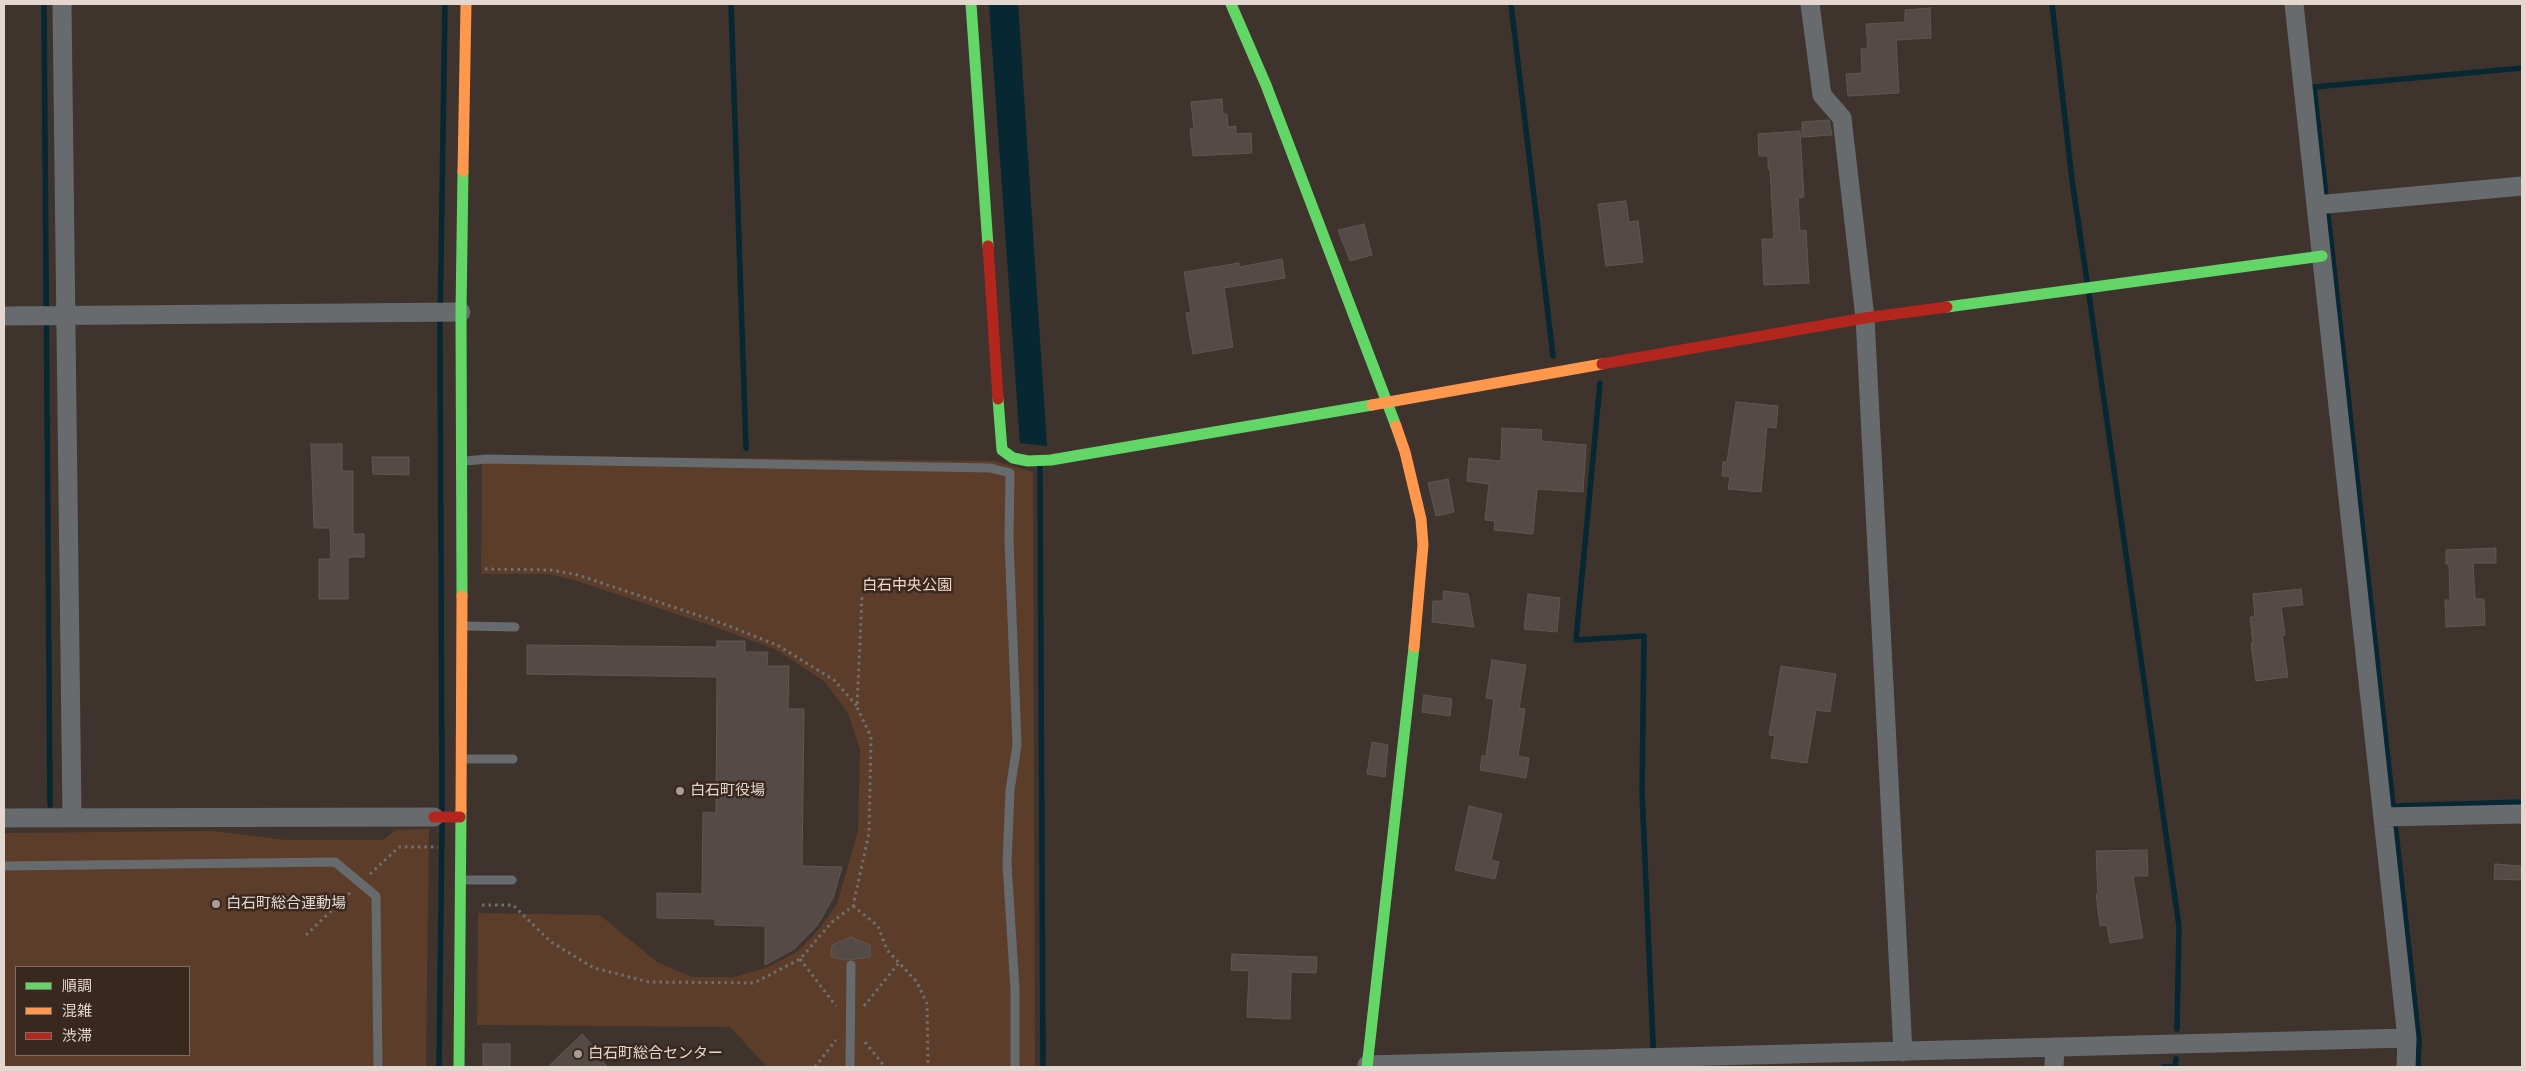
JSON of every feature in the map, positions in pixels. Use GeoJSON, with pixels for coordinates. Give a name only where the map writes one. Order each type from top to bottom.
{"type":"FeatureCollection","features":[{"type":"Feature","properties":{"kind":"street"},"geometry":{"type":"LineString","coordinates":[[62,4],[53,316],[72,818]]}},
{"type":"Feature","properties":{"kind":"street"},"geometry":{"type":"LineString","coordinates":[[459,1067],[460,880],[448,817],[460,759],[463,461],[445,312],[466,4]]}},
{"type":"Feature","properties":{"kind":"street"},"geometry":{"type":"LineString","coordinates":[[971,4],[1002,450],[1012,458],[1050,460],[1865,318],[2322,256]]}},
{"type":"Feature","properties":{"kind":"street"},"geometry":{"type":"LineString","coordinates":[[1231,4],[1266,85],[1388,402],[1405,452],[1421,519],[1423,545],[1416,640],[1367,1066],[1654,1058],[1786,1061],[1904,1052],[2054,1060],[2407,1038]]}},
{"type":"Feature","properties":{"kind":"street"},"geometry":{"type":"LineString","coordinates":[[1810,4],[1822,95],[1842,118],[1865,318],[1904,1052]]}},
{"type":"Feature","properties":{"kind":"street"},"geometry":{"type":"LineString","coordinates":[[2294,4],[2325,204],[2322,256],[2391,817],[2407,1038],[2406,1067]]}},
{"type":"Feature","properties":{"kind":"street"},"geometry":{"type":"LineString","coordinates":[[2325,204],[2522,186]]}},
{"type":"Feature","properties":{"kind":"street"},"geometry":{"type":"LineString","coordinates":[[4,316],[445,312]]}},
{"type":"Feature","properties":{"kind":"street"},"geometry":{"type":"LineString","coordinates":[[2391,817],[2522,814]]}},
{"type":"Feature","properties":{"kind":"street"},"geometry":{"type":"LineString","coordinates":[[4,818],[448,817]]}},
{"type":"Feature","properties":{"kind":"lane"},"geometry":{"type":"LineString","coordinates":[[463,461],[487,459],[990,468],[1010,473],[1009,540],[1017,744],[1010,790],[1007,864],[1016,990],[1014,1067]]}},
{"type":"Feature","properties":{"kind":"lane"},"geometry":{"type":"LineString","coordinates":[[461,626],[514,627]]}},
{"type":"Feature","properties":{"kind":"lane"},"geometry":{"type":"LineString","coordinates":[[460,759],[513,759]]}},
{"type":"Feature","properties":{"kind":"lane"},"geometry":{"type":"LineString","coordinates":[[4,866],[335,862],[376,896],[378,1067]]}},
{"type":"Feature","properties":{"kind":"lane"},"geometry":{"type":"LineString","coordinates":[[460,880],[512,880]]}},
{"type":"Feature","properties":{"kind":"lane"},"geometry":{"type":"LineString","coordinates":[[850,965],[850,1067]]}},
{"type":"Feature","properties":{"kind":"path"},"geometry":{"type":"LineString","coordinates":[[474,905],[513,905],[551,942],[594,968],[650,982],[754,983],[800,959],[832,922],[853,906],[869,833],[871,737],[857,707],[834,680],[777,645],[721,623],[578,575],[551,570],[477,569]]}},
{"type":"Feature","properties":{"kind":"path"},"geometry":{"type":"LineString","coordinates":[[857,707],[862,597]]}},
{"type":"Feature","properties":{"kind":"path"},"geometry":{"type":"LineString","coordinates":[[853,906],[878,926],[888,950],[917,982],[927,1004],[928,1067]]}},
{"type":"Feature","properties":{"kind":"green space","name":"白石中央公園"},"geometry":{"type":"Polygon","coordinates":[[[482,455],[995,461],[1033,472],[1035,1067],[767,1067],[730,1027],[477,1025],[478,913],[600,915],[657,962],[692,977],[733,977],[766,968],[797,952],[820,928],[837,904],[858,831],[860,750],[848,713],[824,681],[775,649],[574,580],[548,574],[481,574],[482,455]]]}},
{"type":"Feature","properties":{"kind":"green space","name":"白石町総合運動場"},"geometry":{"type":"Polygon","coordinates":[[[429,829],[426,1067],[4,1067],[4,833],[212,831],[287,840],[383,840],[396,830],[429,829]]]}},
{"type":"Feature","properties":{"kind":"water"},"geometry":{"type":"Polygon","coordinates":[[[989,4],[1018,4],[1047,446],[1020,443],[989,4]]]}},
{"type":"Feature","properties":{"kind":"building"},"geometry":{"type":"Polygon","coordinates":[[[1930,8],[1931,38],[1896,40],[1899,93],[1848,96],[1846,74],[1862,73],[1861,49],[1868,49],[1866,24],[1905,22],[1905,10],[1930,8]]]}},
{"type":"Feature","properties":{"kind":"building"},"geometry":{"type":"Polygon","coordinates":[[[1222,99],[1223,114],[1227,114],[1228,127],[1236,126],[1236,134],[1251,133],[1252,153],[1193,156],[1190,129],[1194,129],[1191,102],[1222,99]]]}},
{"type":"Feature","properties":{"kind":"building"},"geometry":{"type":"Polygon","coordinates":[[[1829,120],[1832,135],[1802,137],[1802,122],[1829,120]]]}},
{"type":"Feature","properties":{"kind":"building"},"geometry":{"type":"Polygon","coordinates":[[[1800,131],[1804,197],[1798,198],[1800,231],[1806,230],[1809,283],[1764,285],[1762,239],[1774,239],[1770,169],[1768,169],[1768,156],[1759,156],[1758,134],[1800,131]]]}},
{"type":"Feature","properties":{"kind":"building"},"geometry":{"type":"Polygon","coordinates":[[[1626,201],[1629,222],[1638,221],[1643,262],[1606,266],[1598,204],[1626,201]]]}},
{"type":"Feature","properties":{"kind":"building"},"geometry":{"type":"Polygon","coordinates":[[[1364,224],[1372,255],[1350,261],[1338,230],[1364,224]]]}},
{"type":"Feature","properties":{"kind":"building"},"geometry":{"type":"Polygon","coordinates":[[[1282,259],[1285,278],[1224,288],[1233,347],[1193,354],[1186,313],[1191,312],[1184,272],[1239,263],[1239,267],[1282,259]]]}},
{"type":"Feature","properties":{"kind":"building"},"geometry":{"type":"Polygon","coordinates":[[[1736,402],[1778,406],[1776,428],[1767,427],[1761,492],[1728,489],[1730,477],[1722,476],[1723,462],[1727,462],[1736,402]]]}},
{"type":"Feature","properties":{"kind":"building"},"geometry":{"type":"Polygon","coordinates":[[[1502,428],[1542,430],[1541,441],[1586,445],[1583,492],[1537,489],[1533,534],[1494,530],[1495,521],[1485,520],[1489,484],[1467,481],[1469,458],[1501,461],[1502,428]]]}},
{"type":"Feature","properties":{"kind":"building"},"geometry":{"type":"Polygon","coordinates":[[[311,444],[342,444],[342,471],[353,471],[353,534],[364,534],[364,557],[348,557],[348,599],[319,599],[319,559],[331,559],[330,528],[314,528],[311,444]]]}},
{"type":"Feature","properties":{"kind":"building"},"geometry":{"type":"Polygon","coordinates":[[[372,457],[409,457],[409,475],[373,474],[372,457]]]}},
{"type":"Feature","properties":{"kind":"building"},"geometry":{"type":"Polygon","coordinates":[[[1448,479],[1454,512],[1436,516],[1428,483],[1448,479]]]}},
{"type":"Feature","properties":{"kind":"building"},"geometry":{"type":"Polygon","coordinates":[[[2496,548],[2496,563],[2473,563],[2475,599],[2484,599],[2485,625],[2446,627],[2445,600],[2450,600],[2449,564],[2446,564],[2446,550],[2496,548]]]}},
{"type":"Feature","properties":{"kind":"building"},"geometry":{"type":"Polygon","coordinates":[[[2301,589],[2303,605],[2281,607],[2285,635],[2282,635],[2288,677],[2256,681],[2250,617],[2255,617],[2253,594],[2301,589]]]}},
{"type":"Feature","properties":{"kind":"building"},"geometry":{"type":"Polygon","coordinates":[[[1444,591],[1468,594],[1474,627],[1432,622],[1433,601],[1443,601],[1444,591]]]}},
{"type":"Feature","properties":{"kind":"building"},"geometry":{"type":"Polygon","coordinates":[[[1528,594],[1560,598],[1557,632],[1524,629],[1528,594]]]}},
{"type":"Feature","properties":{"kind":"building"},"geometry":{"type":"Polygon","coordinates":[[[717,641],[745,641],[745,652],[768,652],[767,666],[789,666],[788,709],[804,709],[802,866],[842,867],[833,898],[817,926],[794,949],[765,965],[765,926],[715,925],[715,919],[657,918],[657,893],[702,894],[703,812],[716,813],[717,677],[527,674],[527,645],[717,647],[717,641]]]}},
{"type":"Feature","properties":{"kind":"building"},"geometry":{"type":"Polygon","coordinates":[[[1492,660],[1526,665],[1519,708],[1525,709],[1518,756],[1529,758],[1526,778],[1480,770],[1482,756],[1486,756],[1494,699],[1486,698],[1492,660]]]}},
{"type":"Feature","properties":{"kind":"building"},"geometry":{"type":"Polygon","coordinates":[[[1781,666],[1836,674],[1830,712],[1816,710],[1807,763],[1771,758],[1775,736],[1769,735],[1781,666]]]}},
{"type":"Feature","properties":{"kind":"building"},"geometry":{"type":"Polygon","coordinates":[[[1424,695],[1452,699],[1450,716],[1422,712],[1424,695]]]}},
{"type":"Feature","properties":{"kind":"building"},"geometry":{"type":"Polygon","coordinates":[[[1372,742],[1388,745],[1385,777],[1367,774],[1372,742]]]}},
{"type":"Feature","properties":{"kind":"building"},"geometry":{"type":"Polygon","coordinates":[[[1469,806],[1502,814],[1491,860],[1499,862],[1495,879],[1455,870],[1469,806]]]}},
{"type":"Feature","properties":{"kind":"building"},"geometry":{"type":"Polygon","coordinates":[[[2147,850],[2148,876],[2133,876],[2143,938],[2110,943],[2107,925],[2100,926],[2096,894],[2098,894],[2096,851],[2147,850]]]}},
{"type":"Feature","properties":{"kind":"building"},"geometry":{"type":"Polygon","coordinates":[[[2495,864],[2521,866],[2521,880],[2494,879],[2495,864]]]}},
{"type":"Feature","properties":{"kind":"building"},"geometry":{"type":"Polygon","coordinates":[[[851,937],[870,945],[870,957],[847,960],[831,957],[832,945],[851,937]]]}},
{"type":"Feature","properties":{"kind":"building"},"geometry":{"type":"Polygon","coordinates":[[[1232,954],[1317,957],[1316,973],[1291,972],[1290,1019],[1247,1017],[1249,971],[1231,970],[1232,954]]]}},
{"type":"Feature","properties":{"kind":"building","name":"白石町総合センター"},"geometry":{"type":"Polygon","coordinates":[[[582,1034],[594,1047],[591,1049],[608,1067],[548,1067],[582,1034]]]}},
{"type":"Feature","properties":{"kind":"building"},"geometry":{"type":"Polygon","coordinates":[[[483,1044],[510,1044],[510,1067],[483,1067],[483,1044]]]}},
{"type":"Feature","properties":{"kind":"waterway"},"geometry":{"type":"LineString","coordinates":[[44,4],[50,805]]}},
{"type":"Feature","properties":{"kind":"waterway"},"geometry":{"type":"LineString","coordinates":[[442,810],[440,325],[445,4]]}},
{"type":"Feature","properties":{"kind":"waterway"},"geometry":{"type":"LineString","coordinates":[[731,4],[746,448]]}},
{"type":"Feature","properties":{"kind":"waterway"},"geometry":{"type":"LineString","coordinates":[[1511,4],[1553,356]]}},
{"type":"Feature","properties":{"kind":"waterway"},"geometry":{"type":"LineString","coordinates":[[2052,4],[2072,180],[2087,281]]}},
{"type":"Feature","properties":{"kind":"waterway"},"geometry":{"type":"LineString","coordinates":[[2418,1067],[2419,1041],[2314,87],[2522,68]]}},
{"type":"Feature","properties":{"kind":"waterway"},"geometry":{"type":"LineString","coordinates":[[2089,295],[2179,926],[2177,1029]]}},
{"type":"Feature","properties":{"kind":"waterway"},"geometry":{"type":"LineString","coordinates":[[1600,383],[1576,640],[1644,636],[1642,792],[1654,1067]]}},
{"type":"Feature","properties":{"kind":"waterway"},"geometry":{"type":"LineString","coordinates":[[1040,467],[1043,1067]]}},
{"type":"Feature","properties":{"kind":"waterway"},"geometry":{"type":"LineString","coordinates":[[2394,806],[2522,802]]}},
{"type":"Feature","properties":{"kind":"waterway"},"geometry":{"type":"LineString","coordinates":[[439,1067],[442,824]]}},
{"type":"Feature","properties":{"kind":"waterway"},"geometry":{"type":"LineString","coordinates":[[2175,1067],[2176,1059]]}},
{"type":"Feature","properties":{"kind":"waterway"},"geometry":{"type":"LineString","coordinates":[[2163,1067],[2175,1067]]}},
{"type":"Feature","properties":{"kind":"traffic: fast"},"geometry":{"type":"LineString","coordinates":[[971,4],[988,246]]}},
{"type":"Feature","properties":{"kind":"traffic: fast"},"geometry":{"type":"LineString","coordinates":[[1231,4],[1266,85],[1396,426]]}},
{"type":"Feature","properties":{"kind":"traffic: fast"},"geometry":{"type":"LineString","coordinates":[[462,596],[461,312],[463,171]]}},
{"type":"Feature","properties":{"kind":"traffic: fast"},"geometry":{"type":"LineString","coordinates":[[1947,307],[2322,256]]}},
{"type":"Feature","properties":{"kind":"traffic: fast"},"geometry":{"type":"LineString","coordinates":[[998,399],[1002,450],[1013,458],[1028,461],[1051,460],[1372,405]]}},
{"type":"Feature","properties":{"kind":"traffic: fast"},"geometry":{"type":"LineString","coordinates":[[1367,1067],[1414,647]]}},
{"type":"Feature","properties":{"kind":"traffic: fast"},"geometry":{"type":"LineString","coordinates":[[459,1067],[461,811]]}},
{"type":"Feature","properties":{"kind":"traffic: slow"},"geometry":{"type":"LineString","coordinates":[[463,171],[466,4]]}},
{"type":"Feature","properties":{"kind":"traffic: slow"},"geometry":{"type":"LineString","coordinates":[[1372,405],[1602,364]]}},
{"type":"Feature","properties":{"kind":"traffic: slow"},"geometry":{"type":"LineString","coordinates":[[1396,426],[1405,452],[1421,519],[1423,545],[1414,647]]}},
{"type":"Feature","properties":{"kind":"traffic: slow"},"geometry":{"type":"LineString","coordinates":[[461,811],[462,596]]}},
{"type":"Feature","properties":{"kind":"traffic: jam"},"geometry":{"type":"LineString","coordinates":[[988,246],[998,399]]}},
{"type":"Feature","properties":{"kind":"traffic: jam"},"geometry":{"type":"LineString","coordinates":[[1602,364],[1865,318],[1947,307]]}},
{"type":"Feature","properties":{"kind":"traffic: jam"},"geometry":{"type":"LineString","coordinates":[[434,817],[460,817]]}},
{"type":"Feature","properties":{"kind":"place","name":"白石町役場"},"geometry":{"type":"Point","coordinates":[680,791]}},
{"type":"Feature","properties":{"kind":"place","name":"白石町総合運動場"},"geometry":{"type":"Point","coordinates":[216,904]}},
{"type":"Feature","properties":{"kind":"place","name":"白石町総合センター"},"geometry":{"type":"Point","coordinates":[578,1054]}}]}
